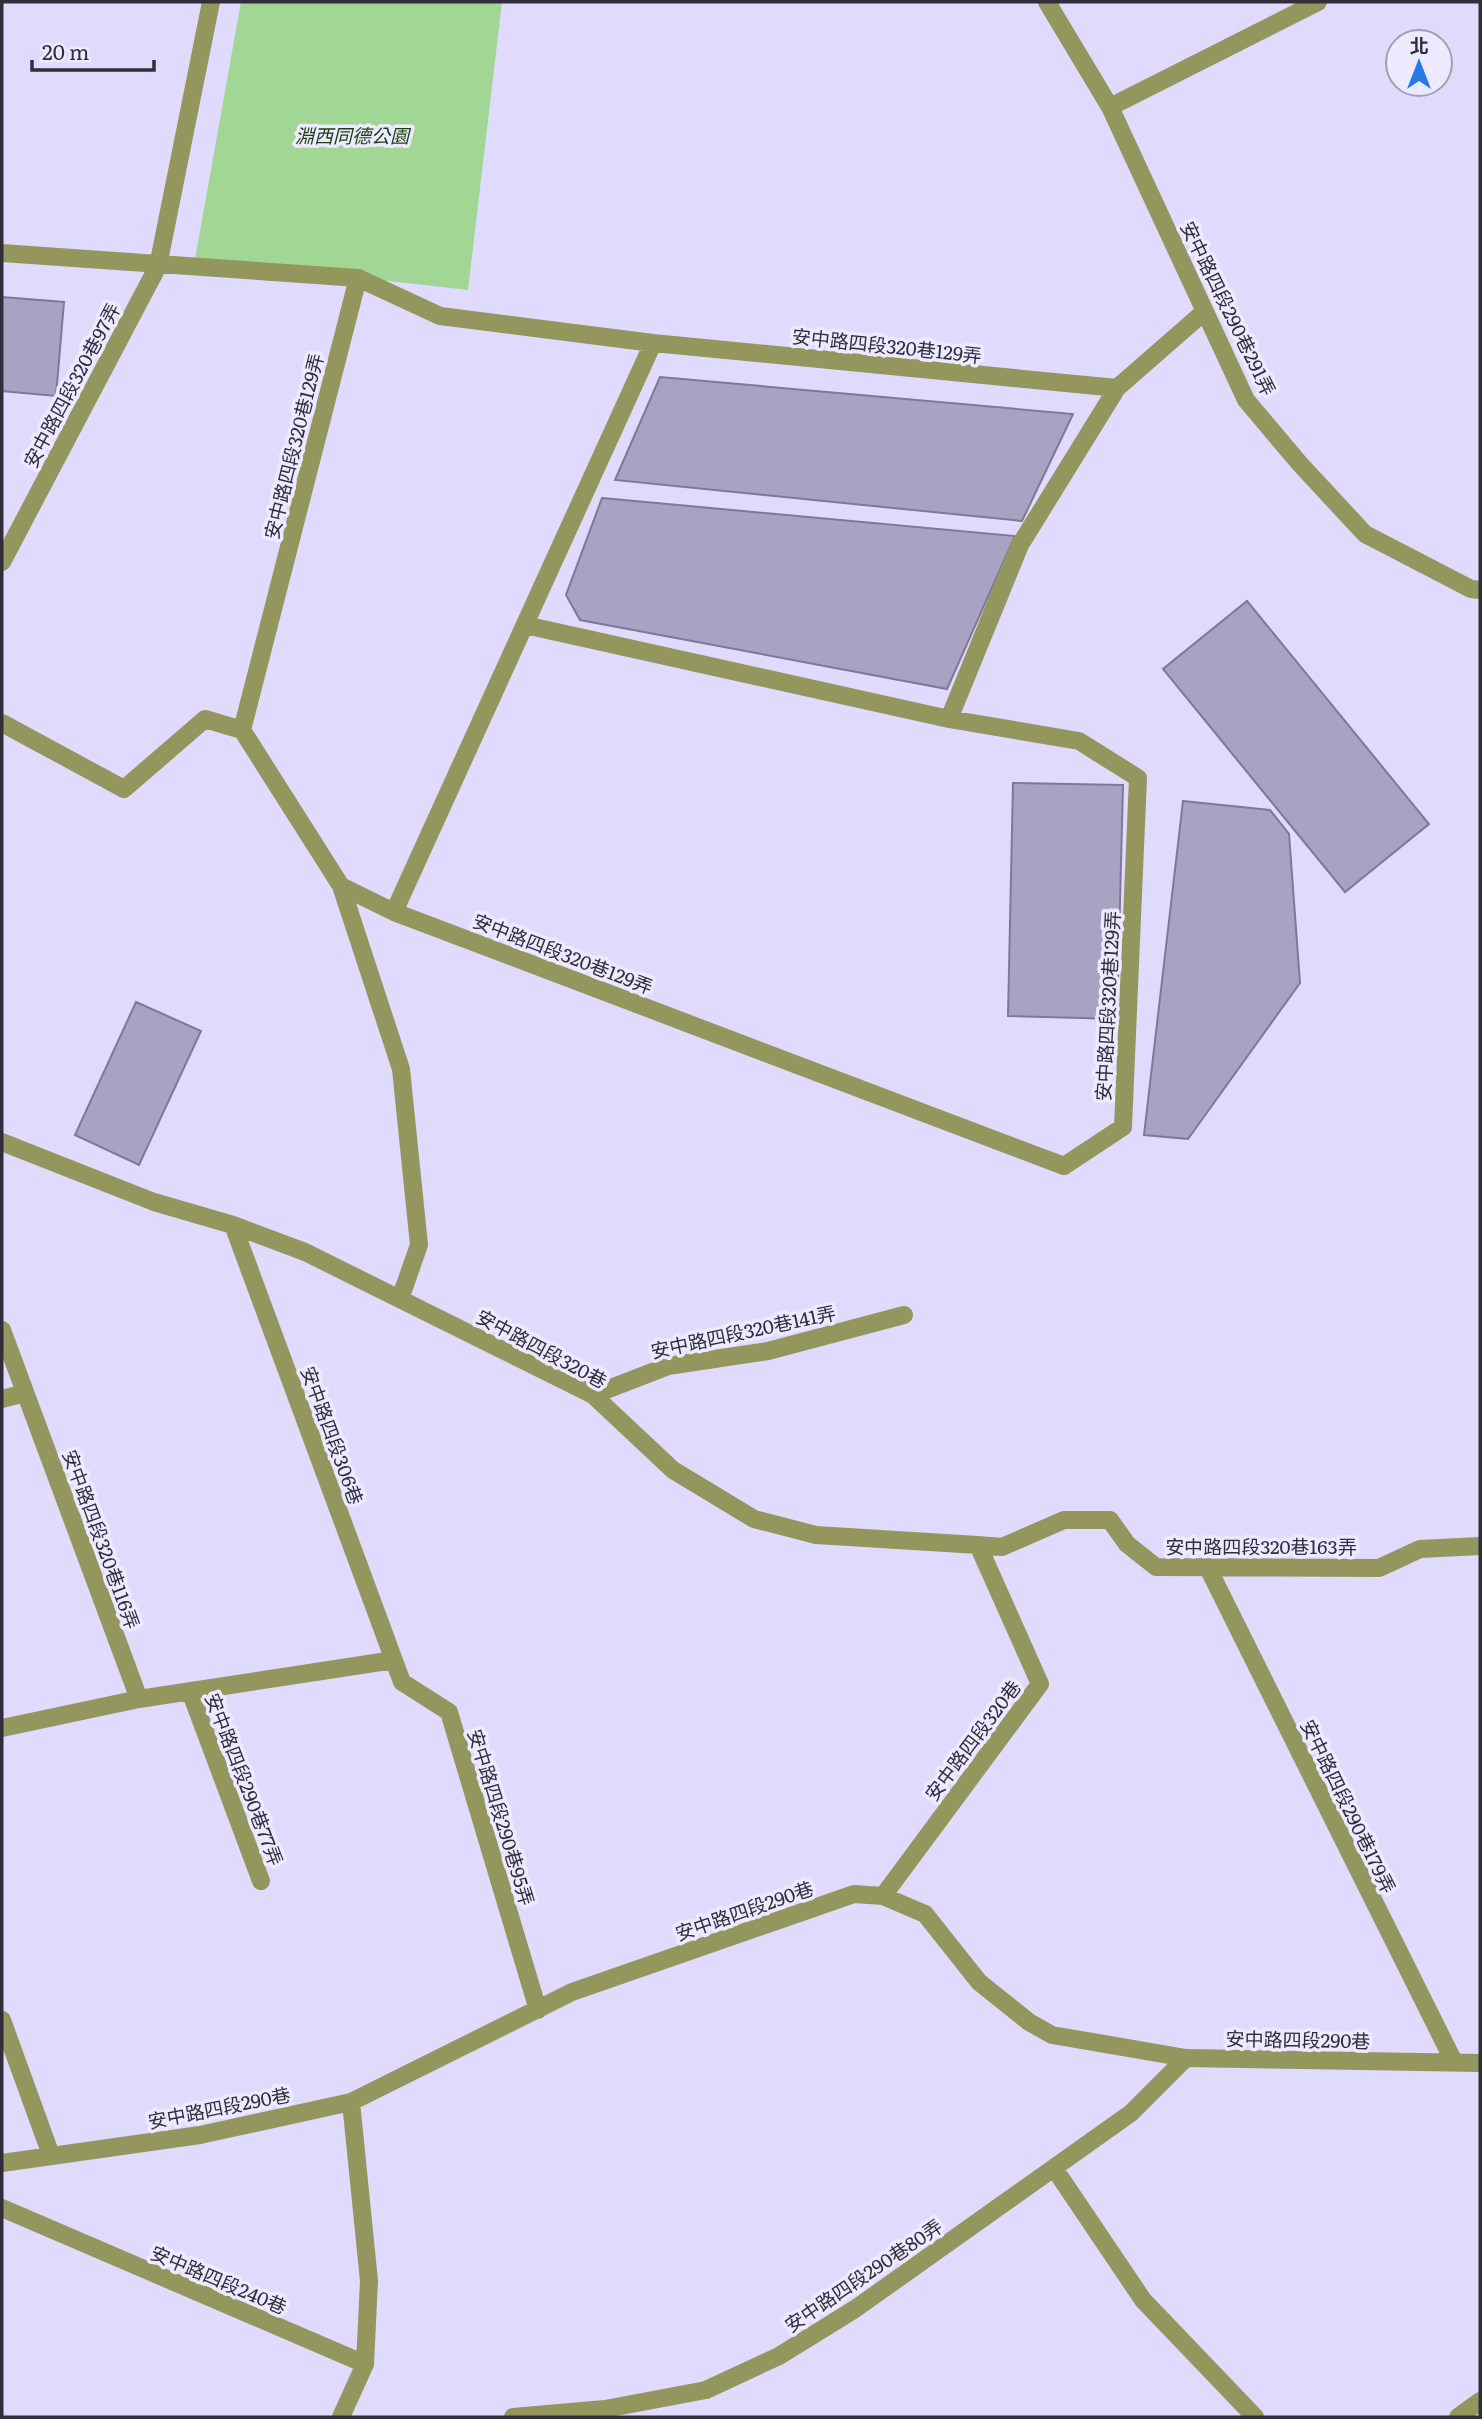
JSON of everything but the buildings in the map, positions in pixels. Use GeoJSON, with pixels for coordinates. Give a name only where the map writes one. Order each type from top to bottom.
{"type":"FeatureCollection","features":[{"type":"Feature","properties":{"kind":"street","name":"安中路四段320巷97弄"},"geometry":{"type":"LineString","coordinates":[[2,562],[158,265],[211,2]]}},
{"type":"Feature","properties":{"kind":"street","name":"安中路四段290巷291弄"},"geometry":{"type":"LineString","coordinates":[[1047,2],[1110,107],[1247,400],[1300,464],[1365,534],[1471,589],[1480,590]]}},
{"type":"Feature","properties":{"kind":"street"},"geometry":{"type":"LineString","coordinates":[[1110,107],[1318,2]]}},
{"type":"Feature","properties":{"kind":"street"},"geometry":{"type":"LineString","coordinates":[[2,253],[158,265]]}},
{"type":"Feature","properties":{"kind":"street","name":"安中路四段320巷129弄"},"geometry":{"type":"LineString","coordinates":[[158,265],[358,278],[440,316],[653,343],[1117,388]]}},
{"type":"Feature","properties":{"kind":"street","name":"安中路四段320巷129弄"},"geometry":{"type":"LineString","coordinates":[[242,730],[358,278]]}},
{"type":"Feature","properties":{"kind":"street"},"geometry":{"type":"LineString","coordinates":[[949,719],[1020,545],[1117,388],[1204,312]]}},
{"type":"Feature","properties":{"kind":"street"},"geometry":{"type":"LineString","coordinates":[[394,912],[653,343]]}},
{"type":"Feature","properties":{"kind":"street","name":"安中路四段320巷129弄"},"geometry":{"type":"LineString","coordinates":[[341,886],[394,912],[1064,1166],[1123,1127],[1139,778],[1079,741],[949,719],[525,625]]}},
{"type":"Feature","properties":{"kind":"street"},"geometry":{"type":"LineString","coordinates":[[2,723],[124,789],[205,719],[242,730],[341,886],[401,1069],[419,1245],[400,1299]]}},
{"type":"Feature","properties":{"kind":"street","name":"安中路四段320巷"},"geometry":{"type":"LineString","coordinates":[[2,1142],[155,1202],[233,1225],[305,1251],[593,1395],[673,1470],[754,1519],[816,1535],[978,1545],[1040,1684],[883,1896]]}},
{"type":"Feature","properties":{"kind":"street","name":"安中路四段306巷"},"geometry":{"type":"LineString","coordinates":[[233,1225],[394,1660]]}},
{"type":"Feature","properties":{"kind":"street","name":"安中路四段320巷141弄"},"geometry":{"type":"LineString","coordinates":[[593,1395],[668,1366],[768,1351],[904,1315]]}},
{"type":"Feature","properties":{"kind":"street","name":"安中路四段320巷116弄"},"geometry":{"type":"LineString","coordinates":[[2,1331],[139,1699]]}},
{"type":"Feature","properties":{"kind":"street"},"geometry":{"type":"LineString","coordinates":[[2,1399],[25,1393]]}},
{"type":"Feature","properties":{"kind":"street","name":"安中路四段320巷163弄"},"geometry":{"type":"LineString","coordinates":[[978,1545],[1002,1547],[1064,1520],[1110,1520],[1126,1544],[1156,1567],[1379,1568],[1420,1549],[1480,1546]]}},
{"type":"Feature","properties":{"kind":"street","name":"安中路四段290巷179弄"},"geometry":{"type":"LineString","coordinates":[[1208,1568],[1454,2062]]}},
{"type":"Feature","properties":{"kind":"street"},"geometry":{"type":"LineString","coordinates":[[2,1728],[139,1699],[394,1660]]}},
{"type":"Feature","properties":{"kind":"street","name":"安中路四段290巷95弄"},"geometry":{"type":"LineString","coordinates":[[394,1660],[402,1682],[449,1712],[538,2010]]}},
{"type":"Feature","properties":{"kind":"street","name":"安中路四段290巷77弄"},"geometry":{"type":"LineString","coordinates":[[190,1691],[261,1881]]}},
{"type":"Feature","properties":{"kind":"street","name":"安中路四段290巷"},"geometry":{"type":"LineString","coordinates":[[2,2163],[200,2135],[351,2102],[572,1992],[854,1894],[883,1896],[925,1914],[979,1982],[1029,2022],[1052,2035],[1186,2058],[1480,2063]]}},
{"type":"Feature","properties":{"kind":"street"},"geometry":{"type":"LineString","coordinates":[[2,2020],[51,2155]]}},
{"type":"Feature","properties":{"kind":"street","name":"安中路四段290巷80弄"},"geometry":{"type":"LineString","coordinates":[[513,2417],[605,2413],[706,2389],[779,2356],[855,2309],[1131,2113],[1186,2058]]}},
{"type":"Feature","properties":{"kind":"street"},"geometry":{"type":"LineString","coordinates":[[341,2417],[365,2364],[369,2281],[351,2102]]}},
{"type":"Feature","properties":{"kind":"street"},"geometry":{"type":"LineString","coordinates":[[1054,2168],[1143,2300],[1255,2417]]}},
{"type":"Feature","properties":{"kind":"street","name":"安中路四段240巷"},"geometry":{"type":"LineString","coordinates":[[2,2208],[365,2364]]}},
{"type":"Feature","properties":{"kind":"street"},"geometry":{"type":"LineString","coordinates":[[1458,2417],[1480,2401]]}},
{"type":"Feature","properties":{"kind":"green space","name":"淵西同德公園"},"geometry":{"type":"Polygon","coordinates":[[[241,2],[502,2],[468,290],[195,259],[241,2]]]}}]}
